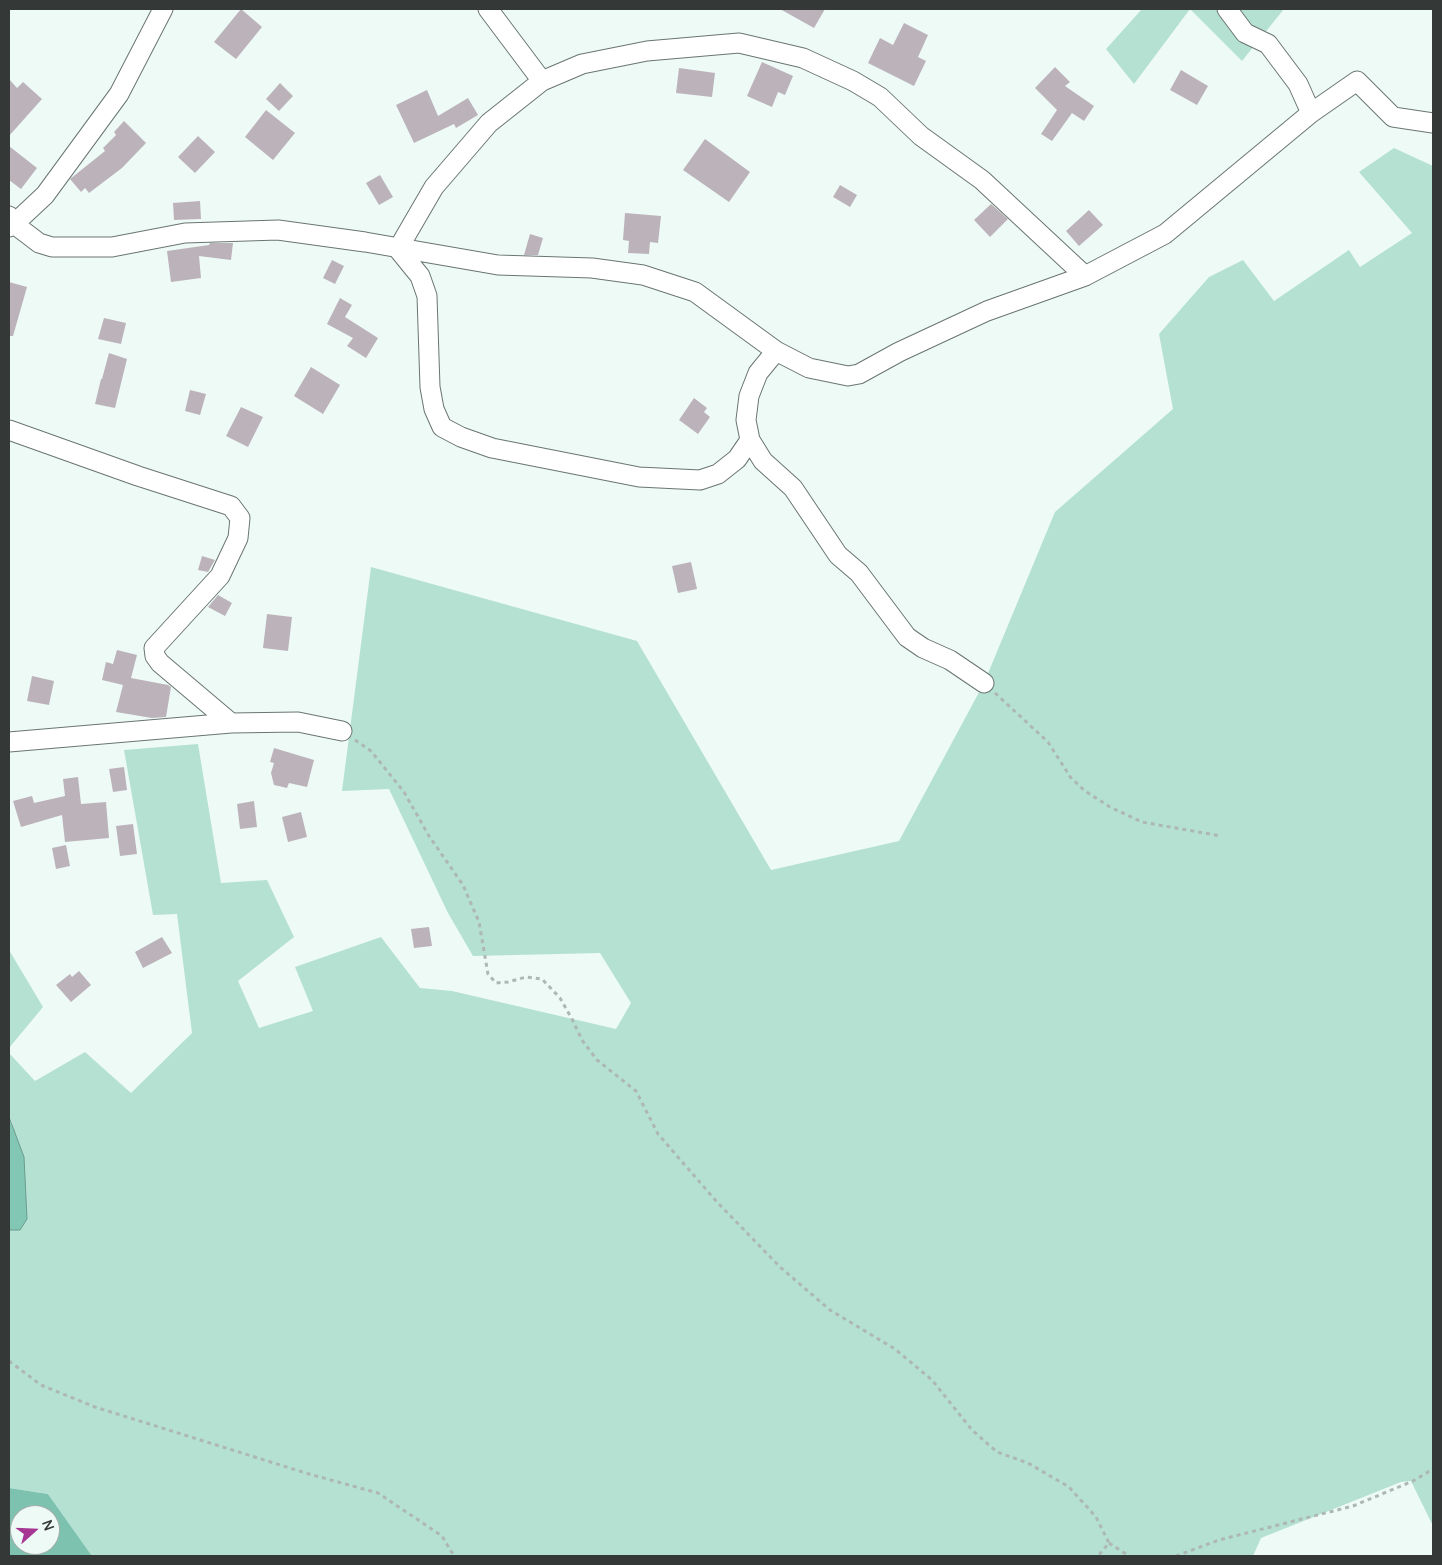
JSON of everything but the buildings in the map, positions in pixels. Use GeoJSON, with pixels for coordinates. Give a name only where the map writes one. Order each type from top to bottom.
{"type":"FeatureCollection","features":[{"type":"Feature","properties":{"kind":"street"},"geometry":{"type":"LineString","coordinates":[[163,9],[119,94],[45,195],[11,222],[40,243],[52,247],[112,247],[185,233],[278,230],[365,242],[498,265],[592,268],[643,275],[695,292],[776,351],[808,368],[848,376],[859,374],[899,352],[987,311],[1085,276],[1164,234],[1311,113],[1357,81],[1393,117],[1433,123]]}},
{"type":"Feature","properties":{"kind":"street"},"geometry":{"type":"LineString","coordinates":[[488,9],[542,81]]}},
{"type":"Feature","properties":{"kind":"street"},"geometry":{"type":"LineString","coordinates":[[1227,9],[1245,32],[1268,44],[1298,84],[1311,113]]}},
{"type":"Feature","properties":{"kind":"street"},"geometry":{"type":"LineString","coordinates":[[398,249],[434,187],[489,123],[542,81],[582,64],[647,51],[739,43],[803,58],[853,81],[880,97],[921,136],[982,180],[1085,276]]}},
{"type":"Feature","properties":{"kind":"street"},"geometry":{"type":"LineString","coordinates":[[398,249],[420,276],[427,296],[430,387],[434,409],[442,427],[461,437],[492,448],[640,477],[700,480],[718,474],[731,464],[737,459],[750,440]]}},
{"type":"Feature","properties":{"kind":"street"},"geometry":{"type":"LineString","coordinates":[[776,351],[758,373],[749,396],[746,420],[750,440],[763,461],[793,488],[838,555],[859,573],[907,636],[923,648],[950,660],[984,683]]}},
{"type":"Feature","properties":{"kind":"street"},"geometry":{"type":"LineString","coordinates":[[9,430],[138,476],[231,506],[240,518],[238,538],[220,576],[154,648],[155,656],[160,663],[231,723]]}},
{"type":"Feature","properties":{"kind":"street"},"geometry":{"type":"LineString","coordinates":[[9,742],[231,723],[298,722],[342,731]]}},
{"type":"Feature","properties":{"kind":"path"},"geometry":{"type":"LineString","coordinates":[[984,683],[1048,742],[1071,778],[1101,802],[1142,822],[1221,836]]}},
{"type":"Feature","properties":{"kind":"path"},"geometry":{"type":"LineString","coordinates":[[342,731],[371,751],[388,771],[404,792],[429,836],[464,885],[479,922],[488,974],[496,984],[526,977],[542,979],[560,998],[582,1040],[597,1060],[636,1091],[658,1134],[717,1202],[780,1267],[830,1310],[895,1349],[932,1380],[972,1430],[997,1452],[1028,1463],[1069,1487],[1096,1517],[1109,1543],[1129,1556]]}},
{"type":"Feature","properties":{"kind":"path"},"geometry":{"type":"LineString","coordinates":[[9,1361],[41,1385],[95,1407],[309,1474],[378,1493],[442,1536],[454,1556]]}},
{"type":"Feature","properties":{"kind":"path"},"geometry":{"type":"LineString","coordinates":[[1176,1556],[1220,1540],[1353,1506],[1413,1481],[1433,1470]]}},
{"type":"Feature","properties":{"kind":"path"},"geometry":{"type":"LineString","coordinates":[[1098,1556],[1109,1543]]}},
{"type":"Feature","properties":{"kind":"shaded area"},"geometry":{"type":"Polygon","coordinates":[[[1142,9],[1190,9],[1134,84],[1106,49],[1142,9]]]}},
{"type":"Feature","properties":{"kind":"shaded area"},"geometry":{"type":"Polygon","coordinates":[[[1190,9],[1284,9],[1242,61],[1190,9]]]}},
{"type":"Feature","properties":{"kind":"shaded area"},"geometry":{"type":"Polygon","coordinates":[[[1394,148],[1433,166],[1433,1526],[1411,1481],[1401,1482],[1261,1538],[1253,1556],[92,1556],[60,1511],[60,1505],[56,1505],[48,1494],[9,1488],[9,1230],[20,1230],[12,1122],[9,1117],[9,1053],[35,1081],[85,1052],[131,1093],[192,1033],[177,914],[153,915],[124,750],[198,744],[221,883],[267,880],[294,937],[238,981],[259,1028],[313,1011],[295,967],[381,937],[420,988],[452,991],[616,1029],[631,1003],[600,953],[473,956],[448,913],[389,789],[342,791],[371,567],[637,641],[771,870],[899,841],[984,683],[1055,512],[1173,409],[1159,334],[1209,277],[1243,260],[1274,301],[1349,250],[1360,267],[1412,233],[1359,172],[1394,148]]]}},
{"type":"Feature","properties":{"kind":"shaded area"},"geometry":{"type":"Polygon","coordinates":[[[9,950],[43,1007],[9,1048],[9,950]]]}},
{"type":"Feature","properties":{"kind":"shaded area"},"geometry":{"type":"Polygon","coordinates":[[[9,1117],[24,1157],[27,1219],[20,1230],[9,1230],[9,1117]]]}},
{"type":"Feature","properties":{"kind":"shaded area"},"geometry":{"type":"Polygon","coordinates":[[[9,1488],[48,1494],[56,1505],[10,1505],[10,1555],[60,1555],[60,1511],[92,1556],[9,1556],[9,1488]]]}}]}
